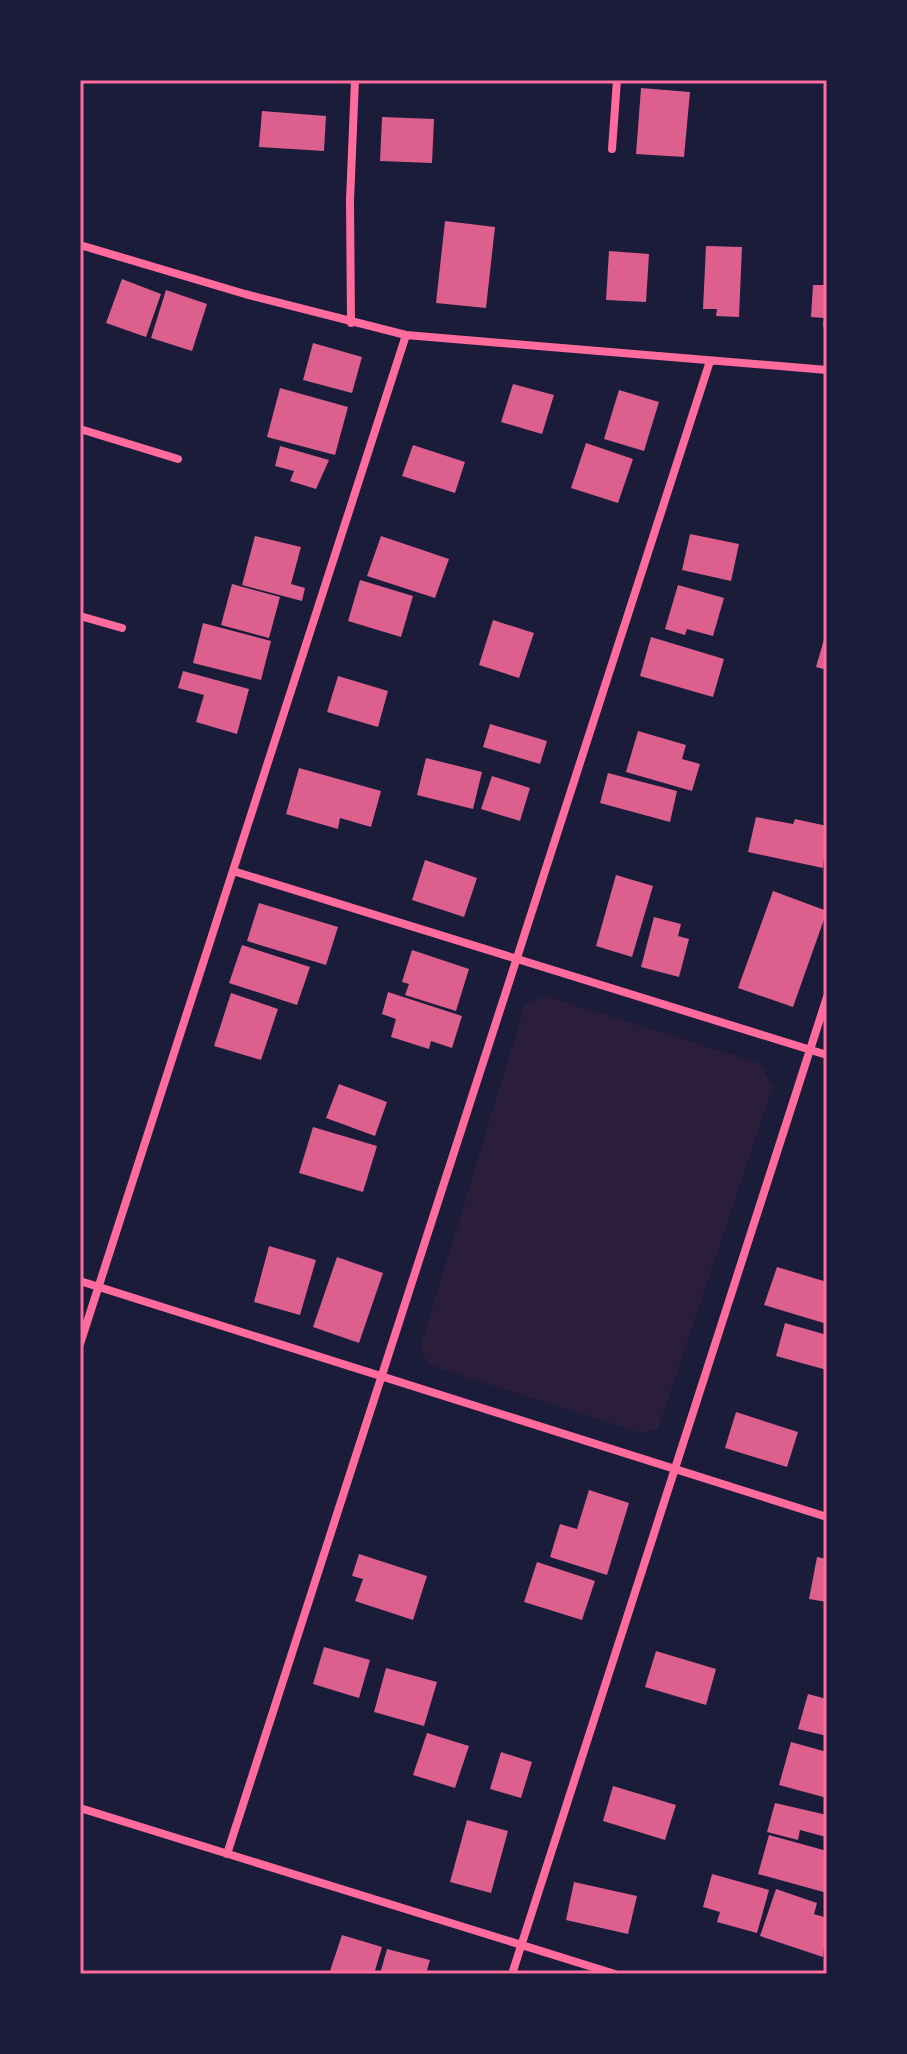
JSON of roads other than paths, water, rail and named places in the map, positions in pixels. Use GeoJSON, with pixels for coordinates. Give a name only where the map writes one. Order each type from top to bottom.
{"type":"FeatureCollection","features":[{"type":"Feature","properties":{"kind":"street"},"geometry":{"type":"LineString","coordinates":[[351,323],[350,200],[355,80]]}},
{"type":"Feature","properties":{"kind":"street"},"geometry":{"type":"LineString","coordinates":[[612,149],[617,80]]}},
{"type":"Feature","properties":{"kind":"street"},"geometry":{"type":"LineString","coordinates":[[80,245],[351,323],[406,335],[827,370]]}},
{"type":"Feature","properties":{"kind":"street"},"geometry":{"type":"LineString","coordinates":[[80,1344],[406,335]]}},
{"type":"Feature","properties":{"kind":"street"},"geometry":{"type":"LineString","coordinates":[[227,1854],[710,361]]}},
{"type":"Feature","properties":{"kind":"street"},"geometry":{"type":"LineString","coordinates":[[80,429],[178,459]]}},
{"type":"Feature","properties":{"kind":"street"},"geometry":{"type":"LineString","coordinates":[[80,616],[122,628]]}},
{"type":"Feature","properties":{"kind":"street"},"geometry":{"type":"LineString","coordinates":[[233,871],[827,1055]]}},
{"type":"Feature","properties":{"kind":"street"},"geometry":{"type":"LineString","coordinates":[[512,1974],[827,997]]}},
{"type":"Feature","properties":{"kind":"street"},"geometry":{"type":"LineString","coordinates":[[80,1281],[381,1379],[827,1517]]}},
{"type":"Feature","properties":{"kind":"street"},"geometry":{"type":"LineString","coordinates":[[80,1808],[615,1974]]}}]}
